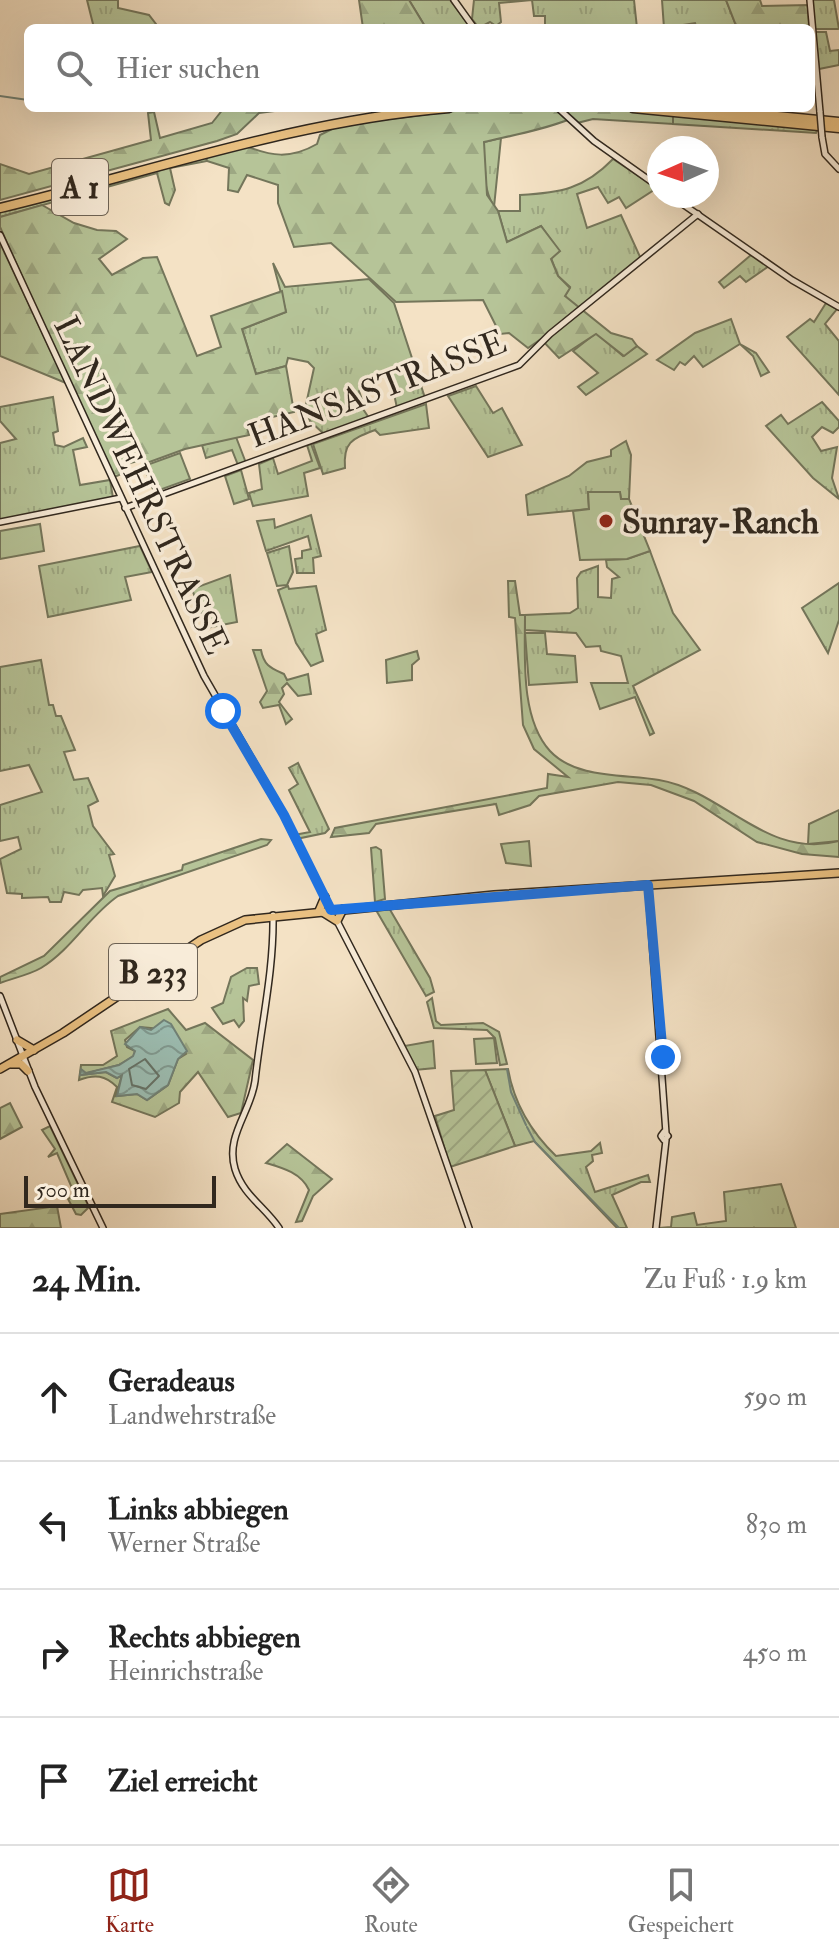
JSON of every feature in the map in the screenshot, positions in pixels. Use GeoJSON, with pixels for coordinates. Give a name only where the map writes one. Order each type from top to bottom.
{"type":"FeatureCollection","features":[{"type":"Feature","properties":{"kind":"highway","name":"A 1"},"geometry":{"type":"LineString","coordinates":[[0,205],[266,132],[377,112]]}},
{"type":"Feature","properties":{"kind":"highway","name":"A 1"},"geometry":{"type":"LineString","coordinates":[[0,205],[280,134],[410,112]]}},
{"type":"Feature","properties":{"kind":"highway"},"geometry":{"type":"LineString","coordinates":[[687,112],[837,123]]}},
{"type":"Feature","properties":{"kind":"highway"},"geometry":{"type":"LineString","coordinates":[[732,112],[837,123]]}},
{"type":"Feature","properties":{"kind":"main road","name":"B 233"},"geometry":{"type":"LineString","coordinates":[[0,1069],[36,1050],[215,932],[245,920],[344,908],[839,873]]}},
{"type":"Feature","properties":{"kind":"main road"},"geometry":{"type":"LineString","coordinates":[[325,897],[319,911],[337,921],[344,908]]}},
{"type":"Feature","properties":{"kind":"main road"},"geometry":{"type":"LineString","coordinates":[[17,1040],[25,1048],[36,1050]]}},
{"type":"Feature","properties":{"kind":"main road"},"geometry":{"type":"LineString","coordinates":[[8,1064],[21,1064],[28,1071]]}},
{"type":"Feature","properties":{"kind":"street"},"geometry":{"type":"LineString","coordinates":[[454,0],[471,24]]}},
{"type":"Feature","properties":{"kind":"street"},"geometry":{"type":"LineString","coordinates":[[810,0],[812,24]]}},
{"type":"Feature","properties":{"kind":"street"},"geometry":{"type":"LineString","coordinates":[[815,56],[825,154],[839,169]]}},
{"type":"Feature","properties":{"kind":"street"},"geometry":{"type":"LineString","coordinates":[[562,112],[594,141],[647,179]]}},
{"type":"Feature","properties":{"kind":"street"},"geometry":{"type":"LineString","coordinates":[[689,208],[839,307]]}},
{"type":"Feature","properties":{"kind":"street","name":"HANSASTRASSE"},"geometry":{"type":"LineString","coordinates":[[125,508],[519,365],[550,334],[698,214]]}},
{"type":"Feature","properties":{"kind":"street","name":"LANDWEHRSTRASSE"},"geometry":{"type":"LineString","coordinates":[[0,235],[209,686],[284,815],[415,1072],[469,1228]]}},
{"type":"Feature","properties":{"kind":"street"},"geometry":{"type":"LineString","coordinates":[[0,522],[121,498]]}},
{"type":"Feature","properties":{"kind":"street"},"geometry":{"type":"LineString","coordinates":[[648,885],[664,1121],[656,1228]]}},
{"type":"Feature","properties":{"kind":"street"},"geometry":{"type":"LineString","coordinates":[[273,915],[271,973],[255,1080],[234,1137],[232,1156],[246,1192],[279,1228]]}},
{"type":"Feature","properties":{"kind":"street"},"geometry":{"type":"LineString","coordinates":[[0,996],[28,1071],[103,1228]]}},
{"type":"Feature","properties":{"kind":"green space"},"geometry":{"type":"Polygon","coordinates":[[[87,0],[118,0],[118,8],[149,15],[156,24],[93,24],[87,0]]]}},
{"type":"Feature","properties":{"kind":"green space"},"geometry":{"type":"Polygon","coordinates":[[[359,0],[409,0],[424,24],[362,24],[359,0]]]}},
{"type":"Feature","properties":{"kind":"green space"},"geometry":{"type":"Polygon","coordinates":[[[409,0],[450,0],[468,24],[424,24],[409,0]]]}},
{"type":"Feature","properties":{"kind":"green space"},"geometry":{"type":"Polygon","coordinates":[[[474,0],[532,0],[499,3],[501,22],[498,24],[476,24],[472,19],[474,0]]]}},
{"type":"Feature","properties":{"kind":"green space"},"geometry":{"type":"Polygon","coordinates":[[[532,0],[634,0],[637,24],[545,24],[545,16],[534,16],[532,0]]]}},
{"type":"Feature","properties":{"kind":"green space"},"geometry":{"type":"Polygon","coordinates":[[[662,0],[726,0],[735,24],[695,23],[664,24],[662,0]]]}},
{"type":"Feature","properties":{"kind":"green space"},"geometry":{"type":"Polygon","coordinates":[[[726,0],[760,0],[762,6],[808,5],[809,24],[735,24],[726,0]]]}},
{"type":"Feature","properties":{"kind":"green space"},"geometry":{"type":"Polygon","coordinates":[[[812,0],[834,0],[839,29],[815,29],[812,0]]]}},
{"type":"Feature","properties":{"kind":"green space"},"geometry":{"type":"Polygon","coordinates":[[[815,32],[826,32],[830,51],[839,50],[839,65],[819,69],[815,32]]]}},
{"type":"Feature","properties":{"kind":"green space"},"geometry":{"type":"Polygon","coordinates":[[[154,112],[160,138],[212,123],[221,112],[267,112],[259,113],[237,134],[217,141],[0,200],[0,164],[29,174],[151,140],[148,113],[154,112]]]}},
{"type":"Feature","properties":{"kind":"green space"},"geometry":{"type":"Polygon","coordinates":[[[446,112],[673,114],[673,124],[593,119],[577,123],[573,118],[484,142],[487,195],[498,211],[507,242],[541,226],[560,251],[551,259],[558,276],[570,288],[565,296],[611,333],[632,339],[637,346],[624,356],[596,334],[559,358],[541,339],[528,348],[509,333],[500,334],[483,300],[396,302],[331,243],[294,247],[278,203],[278,185],[247,175],[238,192],[228,190],[229,168],[207,161],[206,156],[244,145],[272,154],[298,152],[317,144],[320,135],[340,125],[446,112]]]}},
{"type":"Feature","properties":{"kind":"green space"},"geometry":{"type":"Polygon","coordinates":[[[673,114],[817,130],[816,133],[673,124],[673,114]]]}},
{"type":"Feature","properties":{"kind":"green space"},"geometry":{"type":"Polygon","coordinates":[[[501,138],[494,207],[486,183],[484,142],[501,138]]]}},
{"type":"Feature","properties":{"kind":"green space"},"geometry":{"type":"Polygon","coordinates":[[[206,156],[207,161],[170,168],[175,190],[169,205],[165,203],[157,173],[0,217],[0,211],[206,156]]]}},
{"type":"Feature","properties":{"kind":"green space"},"geometry":{"type":"Polygon","coordinates":[[[613,159],[647,181],[647,194],[626,208],[619,197],[608,203],[598,187],[577,194],[587,228],[621,215],[641,259],[578,309],[565,296],[570,287],[558,276],[551,258],[559,251],[541,226],[507,242],[498,211],[520,211],[520,195],[571,188],[613,159]]]}},
{"type":"Feature","properties":{"kind":"green space"},"geometry":{"type":"Polygon","coordinates":[[[42,205],[74,223],[97,230],[116,231],[127,239],[99,259],[112,275],[143,258],[157,257],[197,356],[221,347],[211,316],[282,291],[286,312],[242,329],[256,374],[286,366],[294,412],[246,423],[249,435],[185,449],[144,464],[142,460],[122,465],[124,473],[112,478],[0,227],[0,217],[42,205]]]}},
{"type":"Feature","properties":{"kind":"green space"},"geometry":{"type":"Polygon","coordinates":[[[0,243],[66,383],[0,356],[0,243]]]}},
{"type":"Feature","properties":{"kind":"green space"},"geometry":{"type":"Polygon","coordinates":[[[751,255],[769,266],[746,282],[740,276],[724,288],[719,282],[751,255]]]}},
{"type":"Feature","properties":{"kind":"green space"},"geometry":{"type":"Polygon","coordinates":[[[273,263],[285,287],[369,279],[394,303],[425,398],[397,408],[390,375],[365,382],[366,386],[359,391],[364,405],[361,406],[369,418],[324,434],[310,421],[305,409],[314,368],[308,362],[288,358],[286,366],[256,374],[242,329],[286,312],[273,263]]]}},
{"type":"Feature","properties":{"kind":"green space"},"geometry":{"type":"Polygon","coordinates":[[[826,303],[837,309],[825,324],[839,341],[839,395],[787,337],[810,319],[814,322],[826,303]]]}},
{"type":"Feature","properties":{"kind":"green space"},"geometry":{"type":"Polygon","coordinates":[[[731,319],[740,344],[703,367],[694,356],[685,365],[680,362],[674,370],[657,360],[695,333],[731,319]]]}},
{"type":"Feature","properties":{"kind":"green space"},"geometry":{"type":"Polygon","coordinates":[[[596,333],[623,356],[637,346],[647,354],[586,395],[578,387],[598,373],[573,351],[596,333]]]}},
{"type":"Feature","properties":{"kind":"green space"},"geometry":{"type":"Polygon","coordinates":[[[740,344],[756,353],[769,372],[761,376],[753,356],[740,344]]]}},
{"type":"Feature","properties":{"kind":"green space"},"geometry":{"type":"Polygon","coordinates":[[[476,386],[493,413],[502,408],[522,445],[488,457],[448,396],[476,386]]]}},
{"type":"Feature","properties":{"kind":"green space"},"geometry":{"type":"Polygon","coordinates":[[[53,397],[58,431],[53,433],[55,445],[64,447],[83,438],[87,447],[73,450],[80,485],[110,480],[113,498],[0,520],[0,443],[16,439],[0,421],[0,407],[53,397]]]}},
{"type":"Feature","properties":{"kind":"green space"},"geometry":{"type":"Polygon","coordinates":[[[822,402],[839,421],[839,427],[833,433],[822,427],[812,437],[821,451],[837,447],[832,478],[839,499],[813,478],[766,426],[781,415],[788,424],[822,402]]]}},
{"type":"Feature","properties":{"kind":"green space"},"geometry":{"type":"Polygon","coordinates":[[[426,404],[429,428],[380,435],[375,430],[367,433],[348,447],[345,468],[323,474],[313,444],[426,404]]]}},
{"type":"Feature","properties":{"kind":"green space"},"geometry":{"type":"Polygon","coordinates":[[[236,437],[246,463],[238,465],[232,450],[206,458],[202,445],[236,437]]]}},
{"type":"Feature","properties":{"kind":"green space"},"geometry":{"type":"Polygon","coordinates":[[[626,441],[631,455],[629,499],[621,500],[620,493],[588,493],[589,509],[528,515],[526,495],[569,476],[587,462],[611,456],[611,450],[626,441]]]}},
{"type":"Feature","properties":{"kind":"green space"},"geometry":{"type":"Polygon","coordinates":[[[311,444],[320,468],[304,473],[308,496],[253,506],[249,493],[262,489],[259,464],[273,458],[278,474],[312,461],[307,445],[311,444]]]}},
{"type":"Feature","properties":{"kind":"green space"},"geometry":{"type":"Polygon","coordinates":[[[180,453],[190,479],[154,492],[144,466],[180,453]]]}},
{"type":"Feature","properties":{"kind":"green space"},"geometry":{"type":"Polygon","coordinates":[[[241,470],[249,499],[234,504],[225,476],[241,470]]]}},
{"type":"Feature","properties":{"kind":"green space","name":"Sunray-Ranch"},"geometry":{"type":"Polygon","coordinates":[[[588,492],[620,492],[621,499],[629,499],[650,551],[627,559],[580,560],[573,511],[589,509],[588,492]]]}},
{"type":"Feature","properties":{"kind":"green space"},"geometry":{"type":"Polygon","coordinates":[[[311,515],[321,556],[313,558],[314,573],[297,573],[295,559],[302,558],[302,551],[311,549],[308,536],[266,551],[257,521],[274,519],[275,528],[311,515]]]}},
{"type":"Feature","properties":{"kind":"green space"},"geometry":{"type":"Polygon","coordinates":[[[40,524],[44,551],[0,559],[0,531],[40,524]]]}},
{"type":"Feature","properties":{"kind":"green space"},"geometry":{"type":"Polygon","coordinates":[[[140,546],[152,572],[125,577],[131,600],[48,617],[39,566],[140,546]]]}},
{"type":"Feature","properties":{"kind":"green space"},"geometry":{"type":"Polygon","coordinates":[[[289,546],[293,572],[287,585],[277,586],[267,553],[289,546]]]}},
{"type":"Feature","properties":{"kind":"green space"},"geometry":{"type":"Polygon","coordinates":[[[650,551],[673,613],[700,650],[633,686],[654,733],[650,735],[635,697],[600,709],[591,683],[628,683],[621,656],[601,651],[600,646],[586,647],[576,633],[525,630],[525,615],[570,613],[578,608],[577,578],[581,572],[598,566],[598,597],[611,598],[612,579],[619,577],[607,567],[606,560],[627,559],[650,551]]]}},
{"type":"Feature","properties":{"kind":"green space"},"geometry":{"type":"Polygon","coordinates":[[[230,575],[237,622],[206,628],[192,589],[230,575]]]}},
{"type":"Feature","properties":{"kind":"green space"},"geometry":{"type":"Polygon","coordinates":[[[508,581],[515,581],[520,615],[525,615],[526,686],[533,722],[550,751],[561,760],[587,771],[659,780],[682,787],[767,833],[789,841],[813,844],[839,841],[839,857],[802,854],[757,842],[694,801],[651,785],[618,782],[539,796],[530,805],[499,815],[496,804],[376,824],[369,833],[331,837],[335,828],[547,788],[548,774],[568,777],[534,749],[523,725],[515,618],[509,617],[508,581]]]}},
{"type":"Feature","properties":{"kind":"green space"},"geometry":{"type":"Polygon","coordinates":[[[839,583],[839,620],[828,653],[802,608],[839,583]]]}},
{"type":"Feature","properties":{"kind":"green space"},"geometry":{"type":"Polygon","coordinates":[[[288,586],[289,589],[316,586],[326,630],[316,634],[323,661],[311,666],[296,643],[278,590],[288,586]]]}},
{"type":"Feature","properties":{"kind":"green space"},"geometry":{"type":"Polygon","coordinates":[[[525,633],[545,633],[547,654],[575,656],[577,682],[529,685],[525,633]]]}},
{"type":"Feature","properties":{"kind":"green space"},"geometry":{"type":"Polygon","coordinates":[[[253,650],[261,650],[266,663],[284,674],[287,680],[308,674],[311,694],[298,696],[287,683],[282,688],[284,694],[279,702],[292,719],[286,724],[279,705],[263,708],[260,702],[267,691],[253,650]]]}},
{"type":"Feature","properties":{"kind":"green space"},"geometry":{"type":"Polygon","coordinates":[[[417,651],[419,659],[412,665],[412,680],[387,683],[386,660],[417,651]]]}},
{"type":"Feature","properties":{"kind":"green space"},"geometry":{"type":"Polygon","coordinates":[[[41,660],[49,705],[53,705],[56,716],[61,716],[75,750],[64,752],[74,780],[88,778],[98,801],[88,806],[93,826],[114,854],[109,855],[115,876],[103,896],[102,888],[83,890],[79,895],[64,892],[61,902],[50,902],[48,897],[22,898],[22,894],[7,893],[0,859],[21,849],[18,837],[0,841],[0,805],[42,792],[29,765],[0,771],[0,667],[41,660]]]}},
{"type":"Feature","properties":{"kind":"green space"},"geometry":{"type":"Polygon","coordinates":[[[298,763],[329,829],[325,833],[296,839],[294,835],[310,832],[289,790],[298,784],[289,768],[298,763]]]}},
{"type":"Feature","properties":{"kind":"green space"},"geometry":{"type":"Polygon","coordinates":[[[839,810],[839,841],[808,844],[809,824],[839,810]]]}},
{"type":"Feature","properties":{"kind":"green space"},"geometry":{"type":"Polygon","coordinates":[[[261,839],[271,840],[267,845],[118,896],[52,960],[36,970],[0,983],[0,977],[44,956],[110,891],[182,870],[183,865],[261,839]]]}},
{"type":"Feature","properties":{"kind":"green space"},"geometry":{"type":"Polygon","coordinates":[[[529,841],[531,866],[506,863],[501,844],[529,841]]]}},
{"type":"Feature","properties":{"kind":"green space"},"geometry":{"type":"Polygon","coordinates":[[[371,848],[381,850],[385,899],[375,902],[371,848]]]}},
{"type":"Feature","properties":{"kind":"green space"},"geometry":{"type":"Polygon","coordinates":[[[389,908],[430,978],[434,992],[426,996],[376,910],[389,908]]]}},
{"type":"Feature","properties":{"kind":"green space"},"geometry":{"type":"Polygon","coordinates":[[[247,968],[257,968],[259,984],[249,986],[247,1001],[243,998],[244,1021],[239,1027],[234,1020],[223,1024],[212,1008],[223,1003],[231,977],[247,968]]]}},
{"type":"Feature","properties":{"kind":"green space"},"geometry":{"type":"Polygon","coordinates":[[[432,998],[436,1021],[441,1025],[483,1023],[499,1032],[507,1064],[500,1065],[495,1038],[487,1030],[434,1028],[427,1002],[432,998]]]}},
{"type":"Feature","properties":{"kind":"green space"},"geometry":{"type":"Polygon","coordinates":[[[168,1009],[186,1030],[205,1023],[253,1060],[241,1113],[228,1117],[198,1072],[180,1092],[179,1103],[155,1117],[112,1102],[117,1087],[108,1080],[95,1076],[79,1080],[81,1065],[103,1065],[117,1056],[111,1031],[168,1009]],[[140,1027],[125,1040],[127,1047],[135,1051],[134,1056],[119,1065],[80,1075],[106,1072],[117,1078],[122,1075],[116,1096],[137,1094],[147,1100],[168,1085],[178,1059],[186,1054],[172,1030],[140,1027]]]}},
{"type":"Feature","properties":{"kind":"green space"},"geometry":{"type":"Polygon","coordinates":[[[396,1028],[405,1046],[433,1041],[435,1068],[415,1070],[396,1028]]]}},
{"type":"Feature","properties":{"kind":"green space"},"geometry":{"type":"Polygon","coordinates":[[[494,1038],[497,1063],[476,1064],[474,1039],[494,1038]]]}},
{"type":"Feature","properties":{"kind":"green space"},"geometry":{"type":"Polygon","coordinates":[[[508,1069],[525,1116],[556,1156],[591,1151],[600,1143],[602,1153],[592,1155],[593,1161],[586,1167],[595,1192],[648,1175],[650,1182],[641,1182],[612,1195],[627,1228],[617,1228],[534,1141],[515,1146],[485,1070],[508,1069]]]}},
{"type":"Feature","properties":{"kind":"green space"},"geometry":{"type":"Polygon","coordinates":[[[485,1070],[515,1146],[450,1167],[435,1116],[454,1110],[451,1071],[485,1070]]]}},
{"type":"Feature","properties":{"kind":"green space"},"geometry":{"type":"Polygon","coordinates":[[[10,1103],[22,1127],[0,1139],[0,1108],[10,1103]]]}},
{"type":"Feature","properties":{"kind":"green space"},"geometry":{"type":"Polygon","coordinates":[[[50,1126],[89,1207],[81,1215],[76,1214],[68,1199],[75,1195],[57,1153],[48,1157],[55,1149],[42,1130],[50,1126]]]}},
{"type":"Feature","properties":{"kind":"green space"},"geometry":{"type":"Polygon","coordinates":[[[287,1144],[332,1179],[313,1196],[302,1221],[296,1222],[309,1190],[306,1184],[285,1169],[266,1163],[287,1144]]]}},
{"type":"Feature","properties":{"kind":"green space"},"geometry":{"type":"Polygon","coordinates":[[[781,1184],[796,1228],[659,1228],[671,1227],[672,1217],[694,1213],[697,1225],[726,1221],[724,1192],[781,1184]]]}},
{"type":"Feature","properties":{"kind":"green space"},"geometry":{"type":"Polygon","coordinates":[[[57,1206],[61,1228],[0,1228],[0,1214],[57,1206]]]}},
{"type":"Feature","properties":{"kind":"water"},"geometry":{"type":"Polygon","coordinates":[[[164,1020],[171,1024],[187,1051],[178,1059],[168,1085],[147,1100],[137,1094],[117,1096],[122,1075],[117,1078],[106,1072],[80,1075],[81,1069],[86,1073],[119,1065],[133,1056],[135,1051],[125,1044],[140,1027],[151,1030],[164,1020]]]}},
{"type":"Feature","properties":{"kind":"waterway"},"geometry":{"type":"LineString","coordinates":[[0,96],[24,99]]}},
{"type":"Feature","properties":{"kind":"waterway"},"geometry":{"type":"LineString","coordinates":[[507,1069],[511,1092],[526,1125]]}},
{"type":"Feature","properties":{"kind":"waterway"},"geometry":{"type":"LineString","coordinates":[[527,1127],[535,1142],[619,1228]]}},
{"type":"Feature","properties":{"kind":"place","name":"Sunray-Ranch"},"geometry":{"type":"Point","coordinates":[606,521]}},
{"type":"Feature","properties":{"kind":"route"},"geometry":{"type":"LineString","coordinates":[[223,711],[284,815],[331,910],[648,885],[663,1057]]}}]}
